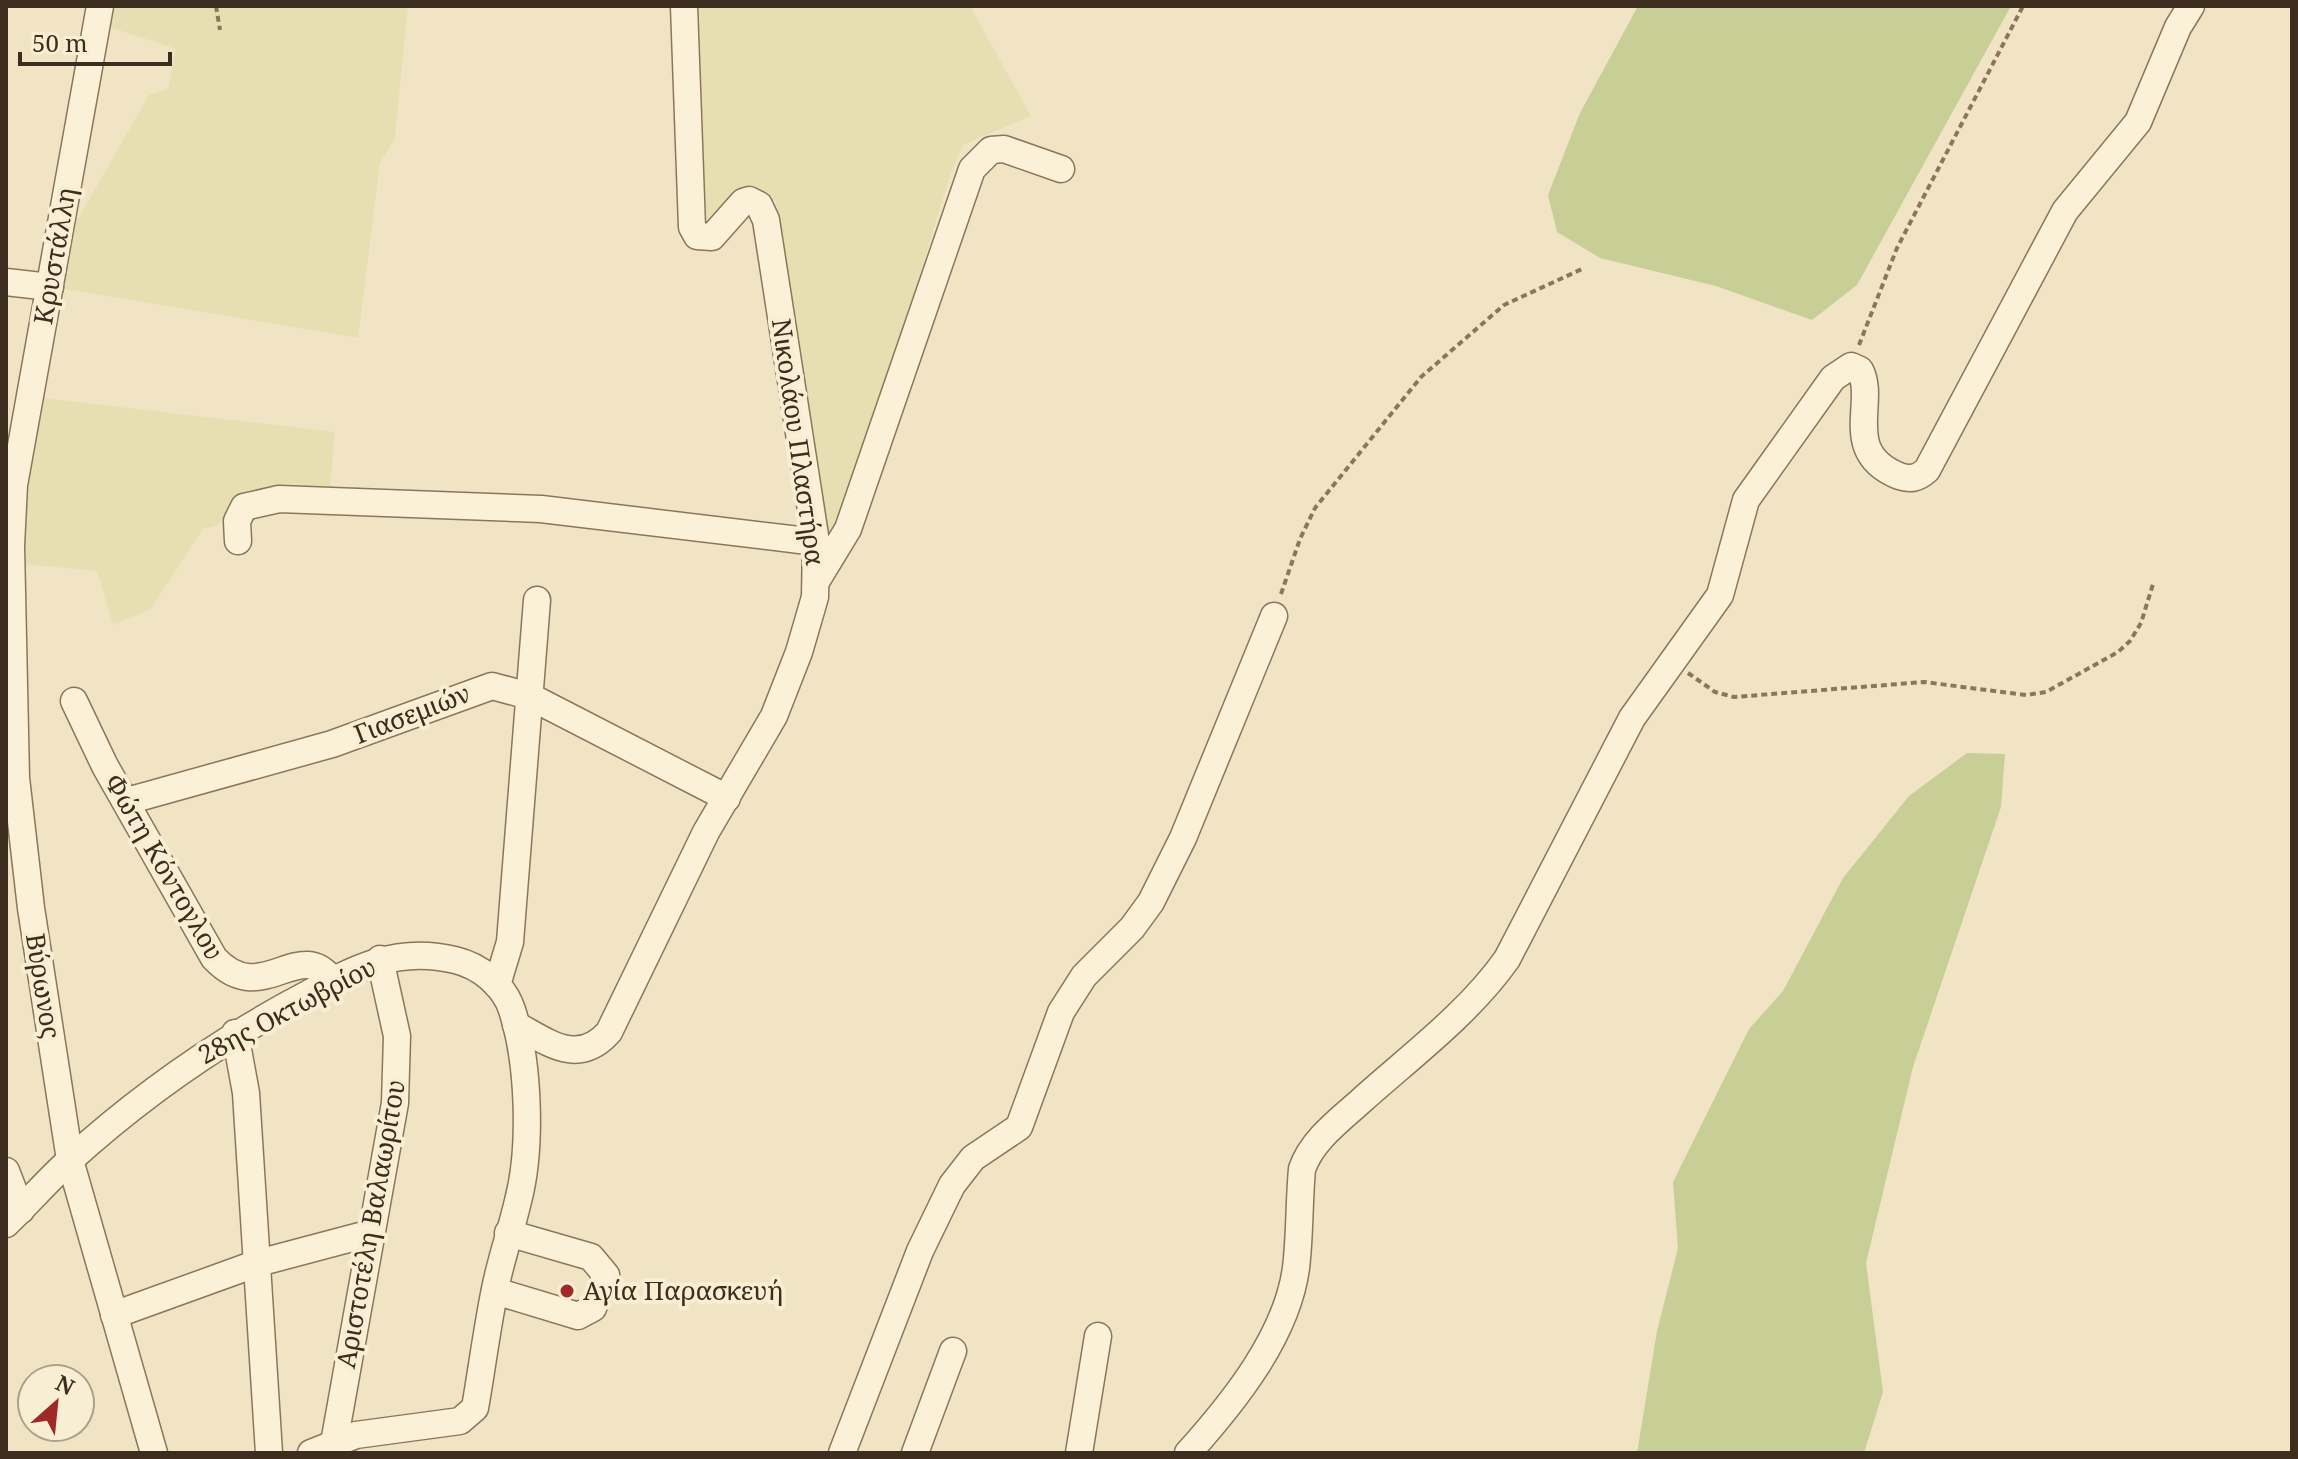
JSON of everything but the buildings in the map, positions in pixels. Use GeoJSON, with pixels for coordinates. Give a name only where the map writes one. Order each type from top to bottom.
{"type":"FeatureCollection","features":[{"type":"Feature","properties":{"kind":"street","name":"Κρυστάλλη"},"geometry":{"type":"LineString","coordinates":[[9,507],[100,6]]}},
{"type":"Feature","properties":{"kind":"street","name":"Νικολάου Πλαστήρα"},"geometry":{"type":"LineString","coordinates":[[516,1025],[567,1051],[587,1049],[604,1038],[727,798],[759,745],[788,683],[809,622],[817,580],[816,542],[762,209],[756,202],[747,200],[712,237],[701,238],[693,232],[684,6]]}},
{"type":"Feature","properties":{"kind":"street"},"geometry":{"type":"LineString","coordinates":[[1188,1453],[1234,1402],[1282,1316],[1290,1292],[1306,1156],[1495,977],[1632,718],[1720,595],[1740,520],[1755,485],[1833,378],[1851,366],[1860,370],[1865,382],[1863,431],[1873,455],[1896,475],[1909,479],[1919,477],[1927,470],[2065,211],[2138,122],[2178,27],[2191,6]]}},
{"type":"Feature","properties":{"kind":"street"},"geometry":{"type":"LineString","coordinates":[[817,580],[848,529],[972,169],[991,150],[1004,149],[1061,169]]}},
{"type":"Feature","properties":{"kind":"street"},"geometry":{"type":"LineString","coordinates":[[6,282],[50,287]]}},
{"type":"Feature","properties":{"kind":"street"},"geometry":{"type":"LineString","coordinates":[[238,541],[237,521],[244,507],[279,499],[541,509],[816,542]]}},
{"type":"Feature","properties":{"kind":"street","name":"Βύρωνος"},"geometry":{"type":"LineString","coordinates":[[9,507],[16,778],[31,908],[70,1160],[154,1453]]}},
{"type":"Feature","properties":{"kind":"street"},"geometry":{"type":"LineString","coordinates":[[343,1446],[460,1421],[475,1408],[495,1291],[520,1191],[525,1147],[524,1077],[516,1025],[509,1002],[497,985],[510,942],[537,600]]}},
{"type":"Feature","properties":{"kind":"street"},"geometry":{"type":"LineString","coordinates":[[842,1453],[920,1251],[952,1185],[973,1158],[1019,1127],[1066,1003],[1084,976],[1132,928],[1151,902],[1183,838],[1274,616]]}},
{"type":"Feature","properties":{"kind":"street","name":"Γιασεμιών"},"geometry":{"type":"LineString","coordinates":[[127,801],[355,736],[482,687],[502,687],[529,696],[727,798]]}},
{"type":"Feature","properties":{"kind":"street","name":"Φώτη Κόντογλου"},"geometry":{"type":"LineString","coordinates":[[74,701],[98,753],[199,937],[221,965],[233,975],[249,978],[273,975],[304,963],[316,966],[332,980]]}},
{"type":"Feature","properties":{"kind":"street","name":"28ης Οκτωβρίου"},"geometry":{"type":"LineString","coordinates":[[14,1217],[70,1160],[157,1087],[235,1033],[332,980],[380,959],[408,955],[443,958],[474,967],[497,985]]}},
{"type":"Feature","properties":{"kind":"street","name":"Αριστοτέλη Βαλαωρίτου"},"geometry":{"type":"LineString","coordinates":[[343,1446],[371,1233],[395,1103],[399,1053],[380,959]]}},
{"type":"Feature","properties":{"kind":"street"},"geometry":{"type":"LineString","coordinates":[[235,1033],[246,1093],[269,1453]]}},
{"type":"Feature","properties":{"kind":"street"},"geometry":{"type":"LineString","coordinates":[[6,1171],[14,1217]]}},
{"type":"Feature","properties":{"kind":"street"},"geometry":{"type":"LineString","coordinates":[[114,1315],[258,1263],[371,1233]]}},
{"type":"Feature","properties":{"kind":"street"},"geometry":{"type":"LineString","coordinates":[[495,1291],[578,1316],[593,1308],[606,1275],[591,1257],[508,1233]]}},
{"type":"Feature","properties":{"kind":"street"},"geometry":{"type":"LineString","coordinates":[[1079,1453],[1098,1336]]}},
{"type":"Feature","properties":{"kind":"street"},"geometry":{"type":"LineString","coordinates":[[915,1453],[953,1351]]}},
{"type":"Feature","properties":{"kind":"path"},"geometry":{"type":"LineString","coordinates":[[216,6],[220,30]]}},
{"type":"Feature","properties":{"kind":"path"},"geometry":{"type":"LineString","coordinates":[[1851,366],[1897,248],[2023,6]]}},
{"type":"Feature","properties":{"kind":"path"},"geometry":{"type":"LineString","coordinates":[[1274,616],[1300,539],[1315,508],[1421,377],[1504,305],[1582,269]]}},
{"type":"Feature","properties":{"kind":"path"},"geometry":{"type":"LineString","coordinates":[[1675,660],[1697,682],[1734,697],[1924,682],[2026,695],[2046,692],[2118,652],[2130,641],[2141,623],[2153,584]]}},
{"type":"Feature","properties":{"kind":"shaded area"},"geometry":{"type":"Polygon","coordinates":[[[107,6],[408,6],[395,138],[380,163],[358,338],[60,288],[70,217],[78,219],[149,95],[168,89],[176,49],[103,25],[107,6]]]}},
{"type":"Feature","properties":{"kind":"shaded area"},"geometry":{"type":"Polygon","coordinates":[[[696,6],[970,6],[1031,116],[963,145],[951,172],[845,523],[823,561],[776,201],[757,192],[707,224],[696,6]]]}},
{"type":"Feature","properties":{"kind":"shaded area"},"geometry":{"type":"Polygon","coordinates":[[[42,398],[335,432],[329,496],[229,510],[217,526],[203,529],[150,610],[113,625],[97,571],[24,564],[29,469],[42,398]]]}},
{"type":"Feature","properties":{"kind":"green space"},"geometry":{"type":"Polygon","coordinates":[[[1638,6],[2011,6],[1857,285],[1812,320],[1716,286],[1600,258],[1557,232],[1548,195],[1580,113],[1638,6]]]}},
{"type":"Feature","properties":{"kind":"green space"},"geometry":{"type":"Polygon","coordinates":[[[1967,753],[2005,754],[2001,807],[1913,1067],[1866,1263],[1883,1392],[1864,1453],[1637,1453],[1657,1331],[1678,1248],[1673,1182],[1749,1029],[1783,991],[1843,878],[1909,796],[1967,753]]]}},
{"type":"Feature","properties":{"kind":"place","name":"Αγία Παρασκευή"},"geometry":{"type":"Point","coordinates":[567,1291]}}]}
